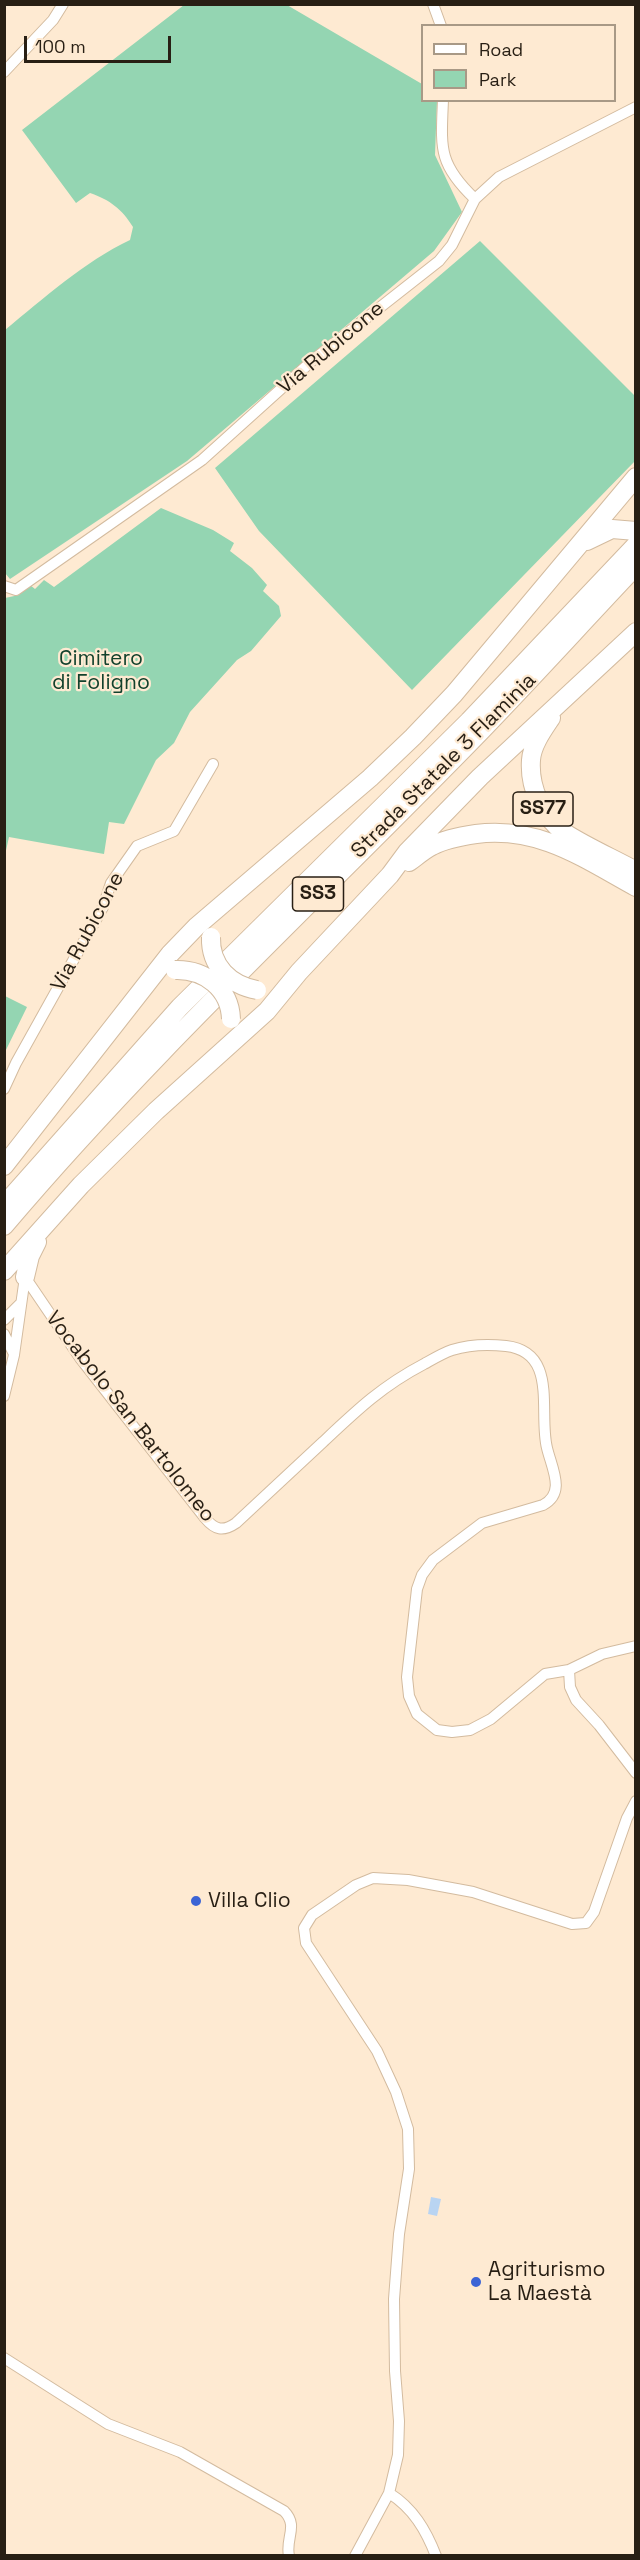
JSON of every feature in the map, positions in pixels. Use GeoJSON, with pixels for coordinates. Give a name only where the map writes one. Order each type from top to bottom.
{"type":"FeatureCollection","features":[{"type":"Feature","properties":{"kind":"highway"},"geometry":{"type":"LineString","coordinates":[[4,1166],[153,973],[183,940],[218,907],[370,778],[413,737],[454,694],[636,477]]}},
{"type":"Feature","properties":{"kind":"highway"},"geometry":{"type":"LineString","coordinates":[[575,549],[612,529],[636,531]]}},
{"type":"Feature","properties":{"kind":"highway","name":"Strada Statale 3 Flaminia"},"geometry":{"type":"LineString","coordinates":[[4,1205],[180,1007],[469,721],[636,545]]}},
{"type":"Feature","properties":{"kind":"highway","name":"Strada Statale 3 Flaminia"},"geometry":{"type":"LineString","coordinates":[[4,1226],[101,1117],[193,1019],[482,730],[636,566]]}},
{"type":"Feature","properties":{"kind":"highway"},"geometry":{"type":"LineString","coordinates":[[4,1271],[45,1225],[156,1111],[267,1011],[298,972],[390,875],[407,852],[480,777],[636,632]]}},
{"type":"Feature","properties":{"kind":"highway","name":"SS77"},"geometry":{"type":"LineString","coordinates":[[559,705],[539,736],[531,758],[533,788],[539,804],[564,832],[636,871]]}},
{"type":"Feature","properties":{"kind":"highway","name":"SS77"},"geometry":{"type":"LineString","coordinates":[[390,875],[432,846],[460,836],[500,831],[539,838],[572,851],[636,887]]}},
{"type":"Feature","properties":{"kind":"highway"},"geometry":{"type":"LineString","coordinates":[[218,907],[211,937],[214,958],[225,975],[240,986],[257,990],[284,984],[298,972]]}},
{"type":"Feature","properties":{"kind":"highway"},"geometry":{"type":"LineString","coordinates":[[153,973],[175,970],[197,972],[218,986],[227,999],[231,1019],[226,1047]]}},
{"type":"Feature","properties":{"kind":"highway"},"geometry":{"type":"LineString","coordinates":[[4,1144],[46,1113]]}},
{"type":"Feature","properties":{"kind":"highway"},"geometry":{"type":"LineString","coordinates":[[25,1277],[30,1256],[45,1225]]}},
{"type":"Feature","properties":{"kind":"street"},"geometry":{"type":"LineString","coordinates":[[4,72],[53,20],[63,4]]}},
{"type":"Feature","properties":{"kind":"street"},"geometry":{"type":"LineString","coordinates":[[433,4],[440,24]]}},
{"type":"Feature","properties":{"kind":"street"},"geometry":{"type":"LineString","coordinates":[[443,102],[441,148],[456,181],[474,199]]}},
{"type":"Feature","properties":{"kind":"street","name":"Via Rubicone"},"geometry":{"type":"LineString","coordinates":[[4,586],[16,590],[202,460],[313,360],[439,261],[452,245],[474,199],[499,177],[636,107]]}},
{"type":"Feature","properties":{"kind":"street","name":"Via Rubicone"},"geometry":{"type":"LineString","coordinates":[[4,1089],[16,1063],[103,908],[111,883],[137,846],[174,831],[213,764]]}},
{"type":"Feature","properties":{"kind":"street"},"geometry":{"type":"LineString","coordinates":[[4,1396],[14,1355],[25,1277]]}},
{"type":"Feature","properties":{"kind":"street","name":"Vocabolo San Bartolomeo"},"geometry":{"type":"LineString","coordinates":[[25,1277],[80,1358],[205,1518],[217,1529],[224,1529],[236,1522],[374,1395],[402,1376],[450,1350],[467,1346],[486,1343],[523,1350],[534,1358],[543,1380],[543,1423],[546,1445],[557,1482],[556,1491],[552,1500],[543,1505],[482,1523],[433,1560],[422,1575],[417,1589],[407,1686],[414,1708],[423,1721],[437,1730],[459,1732],[474,1729],[491,1719],[539,1677],[549,1672],[569,1670],[602,1654],[636,1646]]}},
{"type":"Feature","properties":{"kind":"street"},"geometry":{"type":"LineString","coordinates":[[4,1320],[21,1303]]}},
{"type":"Feature","properties":{"kind":"street"},"geometry":{"type":"LineString","coordinates":[[4,1334],[14,1355]]}},
{"type":"Feature","properties":{"kind":"street"},"geometry":{"type":"LineString","coordinates":[[569,1670],[570,1687],[576,1700],[599,1725],[636,1773]]}},
{"type":"Feature","properties":{"kind":"street"},"geometry":{"type":"LineString","coordinates":[[355,2556],[389,2493],[398,2455],[399,2421],[395,2371],[394,2298],[397,2245],[409,2169],[408,2129],[396,2092],[377,2051],[306,1943],[304,1928],[321,1907],[358,1883],[373,1878],[408,1880],[473,1892],[572,1924],[586,1923],[594,1912],[627,1818],[636,1801]]}},
{"type":"Feature","properties":{"kind":"street"},"geometry":{"type":"LineString","coordinates":[[4,2358],[108,2424],[180,2452],[284,2511],[290,2518],[292,2527],[288,2548],[289,2556]]}},
{"type":"Feature","properties":{"kind":"street"},"geometry":{"type":"LineString","coordinates":[[389,2493],[412,2511],[431,2542],[436,2556]]}},
{"type":"Feature","properties":{"kind":"green space"},"geometry":{"type":"Polygon","coordinates":[[[184,5],[287,5],[421,83],[421,102],[437,102],[435,155],[462,212],[434,251],[187,461],[10,579],[5,573],[5,330],[81,270],[130,240],[133,227],[120,210],[90,193],[76,203],[22,130],[184,5]]]}},
{"type":"Feature","properties":{"kind":"green space"},"geometry":{"type":"Polygon","coordinates":[[[480,241],[635,396],[635,461],[412,690],[259,531],[215,468],[480,241]]]}},
{"type":"Feature","properties":{"kind":"green space","name":"Cimitero di Foligno"},"geometry":{"type":"Polygon","coordinates":[[[161,508],[213,530],[234,543],[230,551],[252,568],[267,585],[263,591],[279,606],[281,616],[251,651],[237,660],[190,712],[174,743],[156,760],[124,824],[109,822],[104,854],[9,837],[5,855],[5,598],[19,595],[30,585],[35,589],[44,580],[54,587],[161,508]]]}},
{"type":"Feature","properties":{"kind":"green space"},"geometry":{"type":"Polygon","coordinates":[[[5,996],[27,1007],[5,1052],[5,996]]]}},
{"type":"Feature","properties":{"kind":"water"},"geometry":{"type":"Polygon","coordinates":[[[431,2197],[441,2199],[437,2216],[428,2214],[431,2197]]]}},
{"type":"Feature","properties":{"kind":"place","name":"Villa Clio"},"geometry":{"type":"Point","coordinates":[196,1901]}},
{"type":"Feature","properties":{"kind":"place","name":"Agriturismo La Maestà"},"geometry":{"type":"Point","coordinates":[476,2282]}}]}
